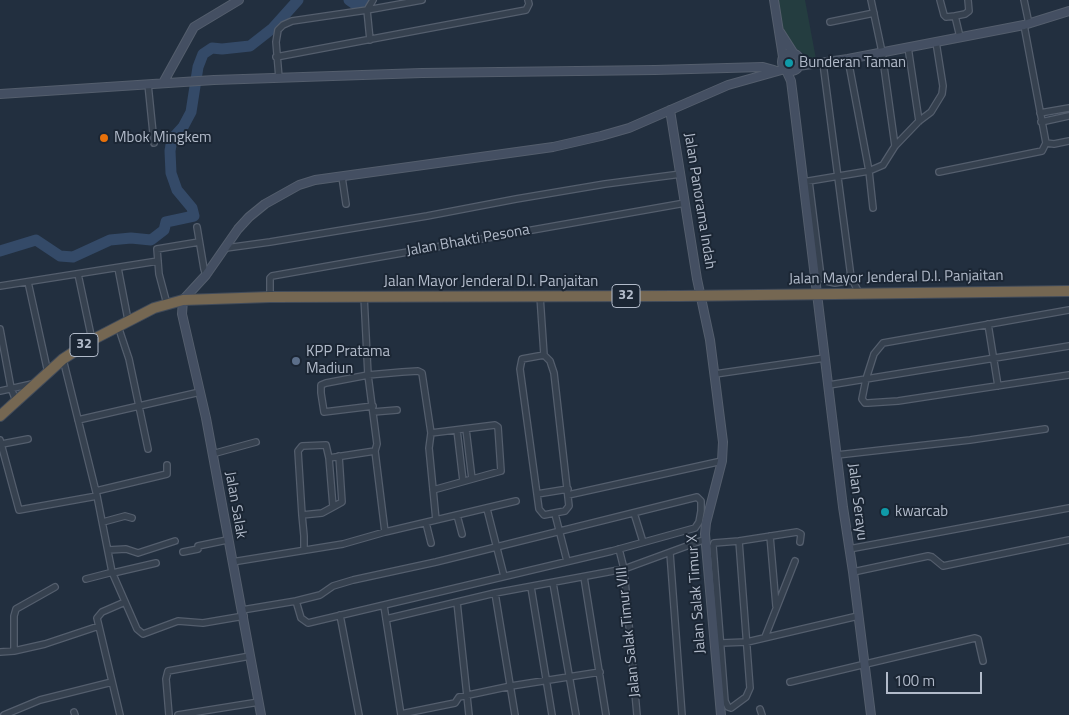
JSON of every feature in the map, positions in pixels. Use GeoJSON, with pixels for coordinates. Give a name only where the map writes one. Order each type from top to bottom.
{"type":"FeatureCollection","features":[{"type":"Feature","properties":{"kind":"highway","name":"Jalan Mayor Jenderal D.I. Panjaitan"},"geometry":{"type":"LineString","coordinates":[[183,300],[364,296],[700,296],[1069,291]]}},
{"type":"Feature","properties":{"kind":"highway","name":"32"},"geometry":{"type":"LineString","coordinates":[[0,416],[64,359],[92,340],[128,320],[167,304],[183,300]]}},
{"type":"Feature","properties":{"kind":"street"},"geometry":{"type":"LineString","coordinates":[[164,83],[194,28],[239,0]]}},
{"type":"Feature","properties":{"kind":"street"},"geometry":{"type":"LineString","coordinates":[[370,40],[367,10],[373,0]]}},
{"type":"Feature","properties":{"kind":"street"},"geometry":{"type":"LineString","coordinates":[[279,78],[276,57],[278,30],[286,23],[422,0]]}},
{"type":"Feature","properties":{"kind":"street"},"geometry":{"type":"LineString","coordinates":[[276,57],[526,10],[529,4],[528,0]]}},
{"type":"Feature","properties":{"kind":"street"},"geometry":{"type":"LineString","coordinates":[[774,0],[782,64],[790,80],[793,97]]}},
{"type":"Feature","properties":{"kind":"street"},"geometry":{"type":"LineString","coordinates":[[871,0],[882,52],[895,146]]}},
{"type":"Feature","properties":{"kind":"street"},"geometry":{"type":"LineString","coordinates":[[940,0],[944,15],[948,18],[965,14],[969,11],[968,0]]}},
{"type":"Feature","properties":{"kind":"street"},"geometry":{"type":"LineString","coordinates":[[939,172],[1042,151],[1046,144],[1026,24],[1024,0]]}},
{"type":"Feature","properties":{"kind":"street"},"geometry":{"type":"LineString","coordinates":[[183,300],[206,275],[249,217],[282,193],[314,180],[553,147],[629,128],[709,92],[776,70],[785,69],[792,71],[798,67],[821,62],[848,59],[1026,24],[1069,11]]}},
{"type":"Feature","properties":{"kind":"street"},"geometry":{"type":"LineString","coordinates":[[830,22],[874,13]]}},
{"type":"Feature","properties":{"kind":"street"},"geometry":{"type":"LineString","coordinates":[[954,16],[960,37]]}},
{"type":"Feature","properties":{"kind":"street"},"geometry":{"type":"LineString","coordinates":[[779,31],[800,61],[793,97]]}},
{"type":"Feature","properties":{"kind":"street"},"geometry":{"type":"LineString","coordinates":[[852,280],[835,283],[826,281],[821,277],[806,181],[869,170],[883,165],[895,146],[919,121],[931,112],[943,92],[936,42]]}},
{"type":"Feature","properties":{"kind":"street"},"geometry":{"type":"LineString","coordinates":[[908,47],[919,121]]}},
{"type":"Feature","properties":{"kind":"street"},"geometry":{"type":"LineString","coordinates":[[752,77],[763,67],[788,53],[821,62]]}},
{"type":"Feature","properties":{"kind":"street"},"geometry":{"type":"LineString","coordinates":[[848,59],[869,170],[873,208]]}},
{"type":"Feature","properties":{"kind":"street"},"geometry":{"type":"LineString","coordinates":[[821,62],[852,280],[859,293]]}},
{"type":"Feature","properties":{"kind":"street"},"geometry":{"type":"LineString","coordinates":[[0,94],[190,80],[763,67],[776,70]]}},
{"type":"Feature","properties":{"kind":"street"},"geometry":{"type":"LineString","coordinates":[[148,84],[154,143]]}},
{"type":"Feature","properties":{"kind":"street","name":"Jalan Serayu"},"geometry":{"type":"LineString","coordinates":[[793,97],[806,181],[817,293],[871,715]]}},
{"type":"Feature","properties":{"kind":"street"},"geometry":{"type":"LineString","coordinates":[[1040,113],[1069,108]]}},
{"type":"Feature","properties":{"kind":"street","name":"Jalan Panorama Indah"},"geometry":{"type":"LineString","coordinates":[[670,110],[700,296]]}},
{"type":"Feature","properties":{"kind":"street"},"geometry":{"type":"LineString","coordinates":[[1041,122],[1069,116]]}},
{"type":"Feature","properties":{"kind":"street"},"geometry":{"type":"LineString","coordinates":[[1046,144],[1069,141]]}},
{"type":"Feature","properties":{"kind":"street"},"geometry":{"type":"LineString","coordinates":[[226,248],[427,216],[605,184],[681,174]]}},
{"type":"Feature","properties":{"kind":"street"},"geometry":{"type":"LineString","coordinates":[[342,176],[346,204]]}},
{"type":"Feature","properties":{"kind":"street","name":"Jalan Bhakti Pesona"},"geometry":{"type":"LineString","coordinates":[[270,297],[270,278],[272,276],[685,203]]}},
{"type":"Feature","properties":{"kind":"street"},"geometry":{"type":"LineString","coordinates":[[197,227],[206,275]]}},
{"type":"Feature","properties":{"kind":"street"},"geometry":{"type":"LineString","coordinates":[[167,304],[156,251],[158,248],[199,242]]}},
{"type":"Feature","properties":{"kind":"street"},"geometry":{"type":"LineString","coordinates":[[0,286],[158,261]]}},
{"type":"Feature","properties":{"kind":"street"},"geometry":{"type":"LineString","coordinates":[[118,268],[128,320]]}},
{"type":"Feature","properties":{"kind":"street"},"geometry":{"type":"LineString","coordinates":[[78,274],[92,340]]}},
{"type":"Feature","properties":{"kind":"street"},"geometry":{"type":"LineString","coordinates":[[28,282],[48,373]]}},
{"type":"Feature","properties":{"kind":"street"},"geometry":{"type":"LineString","coordinates":[[364,296],[368,375],[377,440],[375,450],[385,532]]}},
{"type":"Feature","properties":{"kind":"street"},"geometry":{"type":"LineString","coordinates":[[540,296],[544,355],[550,361],[554,373],[569,506],[555,514],[544,515],[539,509],[520,368],[522,359],[544,355]]}},
{"type":"Feature","properties":{"kind":"street","name":"Jalan Salak Timur X"},"geometry":{"type":"LineString","coordinates":[[700,296],[710,340],[723,442],[722,461],[706,523],[721,715]]}},
{"type":"Feature","properties":{"kind":"street","name":"Jalan Salak"},"geometry":{"type":"LineString","coordinates":[[183,300],[183,320],[200,392],[261,715]]}},
{"type":"Feature","properties":{"kind":"street"},"geometry":{"type":"LineString","coordinates":[[1069,310],[882,343],[874,354],[862,399],[865,403],[898,401],[1069,375]]}},
{"type":"Feature","properties":{"kind":"street"},"geometry":{"type":"LineString","coordinates":[[988,324],[998,386]]}},
{"type":"Feature","properties":{"kind":"street"},"geometry":{"type":"LineString","coordinates":[[118,326],[129,359],[148,448]]}},
{"type":"Feature","properties":{"kind":"street"},"geometry":{"type":"LineString","coordinates":[[0,329],[11,388],[16,401]]}},
{"type":"Feature","properties":{"kind":"street"},"geometry":{"type":"LineString","coordinates":[[829,385],[1069,346]]}},
{"type":"Feature","properties":{"kind":"street"},"geometry":{"type":"LineString","coordinates":[[715,374],[825,358]]}},
{"type":"Feature","properties":{"kind":"street"},"geometry":{"type":"LineString","coordinates":[[64,359],[113,573],[137,630],[143,634],[178,621],[185,620],[203,623],[322,594],[333,586],[353,580],[436,562],[697,498],[701,501],[699,522],[695,528],[619,549],[384,606],[306,622],[301,618],[296,601]]}},
{"type":"Feature","properties":{"kind":"street"},"geometry":{"type":"LineString","coordinates":[[397,410],[373,409],[327,412],[323,410],[321,394],[323,383],[368,375],[421,372],[431,433],[429,448],[436,520]]}},
{"type":"Feature","properties":{"kind":"street"},"geometry":{"type":"LineString","coordinates":[[0,390],[35,384]]}},
{"type":"Feature","properties":{"kind":"street"},"geometry":{"type":"LineString","coordinates":[[78,420],[200,392]]}},
{"type":"Feature","properties":{"kind":"street"},"geometry":{"type":"LineString","coordinates":[[431,433],[495,425],[498,428],[501,471],[433,490]]}},
{"type":"Feature","properties":{"kind":"street"},"geometry":{"type":"LineString","coordinates":[[466,429],[472,479]]}},
{"type":"Feature","properties":{"kind":"street"},"geometry":{"type":"LineString","coordinates":[[837,455],[970,440],[1045,429]]}},
{"type":"Feature","properties":{"kind":"street"},"geometry":{"type":"LineString","coordinates":[[457,430],[463,481]]}},
{"type":"Feature","properties":{"kind":"street"},"geometry":{"type":"LineString","coordinates":[[28,439],[1,442],[20,510],[96,493],[167,474],[167,465]]}},
{"type":"Feature","properties":{"kind":"street"},"geometry":{"type":"LineString","coordinates":[[212,454],[256,442]]}},
{"type":"Feature","properties":{"kind":"street"},"geometry":{"type":"LineString","coordinates":[[304,550],[298,451],[302,446],[326,445],[329,458],[333,507]]}},
{"type":"Feature","properties":{"kind":"street"},"geometry":{"type":"LineString","coordinates":[[329,458],[375,450]]}},
{"type":"Feature","properties":{"kind":"street"},"geometry":{"type":"LineString","coordinates":[[302,515],[322,513],[342,502],[339,456]]}},
{"type":"Feature","properties":{"kind":"street"},"geometry":{"type":"LineString","coordinates":[[537,494],[568,492],[722,461]]}},
{"type":"Feature","properties":{"kind":"street"},"geometry":{"type":"LineString","coordinates":[[232,562],[343,544],[385,532],[516,501]]}},
{"type":"Feature","properties":{"kind":"street"},"geometry":{"type":"LineString","coordinates":[[850,549],[1069,508]]}},
{"type":"Feature","properties":{"kind":"street"},"geometry":{"type":"LineString","coordinates":[[487,509],[504,576]]}},
{"type":"Feature","properties":{"kind":"street"},"geometry":{"type":"LineString","coordinates":[[634,513],[643,542]]}},
{"type":"Feature","properties":{"kind":"street"},"geometry":{"type":"LineString","coordinates":[[555,514],[568,561]]}},
{"type":"Feature","properties":{"kind":"street"},"geometry":{"type":"LineString","coordinates":[[102,522],[125,516],[132,518]]}},
{"type":"Feature","properties":{"kind":"street"},"geometry":{"type":"LineString","coordinates":[[457,516],[462,534]]}},
{"type":"Feature","properties":{"kind":"street"},"geometry":{"type":"LineString","coordinates":[[426,523],[431,543]]}},
{"type":"Feature","properties":{"kind":"street"},"geometry":{"type":"LineString","coordinates":[[739,541],[749,691],[741,701],[731,708],[728,707],[725,701],[714,543],[799,532],[801,536],[800,542]]}},
{"type":"Feature","properties":{"kind":"street"},"geometry":{"type":"LineString","coordinates":[[770,536],[776,608]]}},
{"type":"Feature","properties":{"kind":"street"},"geometry":{"type":"LineString","coordinates":[[183,552],[198,549],[198,546],[227,540]]}},
{"type":"Feature","properties":{"kind":"street"},"geometry":{"type":"LineString","coordinates":[[386,619],[495,593],[624,569],[706,540]]}},
{"type":"Feature","properties":{"kind":"street"},"geometry":{"type":"LineString","coordinates":[[853,572],[928,556],[943,566],[1069,540]]}},
{"type":"Feature","properties":{"kind":"street"},"geometry":{"type":"LineString","coordinates":[[108,550],[126,549],[138,553],[175,541]]}},
{"type":"Feature","properties":{"kind":"street","name":"Jalan Salak Timur VIII"},"geometry":{"type":"LineString","coordinates":[[619,549],[624,569],[637,715]]}},
{"type":"Feature","properties":{"kind":"street"},"geometry":{"type":"LineString","coordinates":[[670,553],[682,715]]}},
{"type":"Feature","properties":{"kind":"street"},"geometry":{"type":"LineString","coordinates":[[769,636],[776,608],[795,561]]}},
{"type":"Feature","properties":{"kind":"street"},"geometry":{"type":"LineString","coordinates":[[86,579],[156,563]]}},
{"type":"Feature","properties":{"kind":"street"},"geometry":{"type":"LineString","coordinates":[[584,577],[606,715]]}},
{"type":"Feature","properties":{"kind":"street"},"geometry":{"type":"LineString","coordinates":[[553,582],[576,715]]}},
{"type":"Feature","properties":{"kind":"street"},"geometry":{"type":"LineString","coordinates":[[14,651],[14,616],[16,610],[55,586]]}},
{"type":"Feature","properties":{"kind":"street"},"geometry":{"type":"LineString","coordinates":[[532,587],[552,715]]}},
{"type":"Feature","properties":{"kind":"street"},"geometry":{"type":"LineString","coordinates":[[495,593],[515,715]]}},
{"type":"Feature","properties":{"kind":"street"},"geometry":{"type":"LineString","coordinates":[[120,715],[97,618],[98,614],[125,602]]}},
{"type":"Feature","properties":{"kind":"street"},"geometry":{"type":"LineString","coordinates":[[457,602],[469,715]]}},
{"type":"Feature","properties":{"kind":"street"},"geometry":{"type":"LineString","coordinates":[[384,606],[401,715],[456,703],[459,697],[511,686],[600,672]]}},
{"type":"Feature","properties":{"kind":"street"},"geometry":{"type":"LineString","coordinates":[[340,615],[359,715]]}},
{"type":"Feature","properties":{"kind":"street"},"geometry":{"type":"LineString","coordinates":[[720,643],[747,642],[858,616]]}},
{"type":"Feature","properties":{"kind":"street"},"geometry":{"type":"LineString","coordinates":[[0,652],[46,644],[99,626]]}},
{"type":"Feature","properties":{"kind":"street"},"geometry":{"type":"LineString","coordinates":[[790,682],[975,638],[978,639],[983,661]]}},
{"type":"Feature","properties":{"kind":"street"},"geometry":{"type":"LineString","coordinates":[[169,715],[166,679],[168,671],[250,656]]}},
{"type":"Feature","properties":{"kind":"street"},"geometry":{"type":"LineString","coordinates":[[4,715],[40,700],[112,682]]}},
{"type":"Feature","properties":{"kind":"street"},"geometry":{"type":"LineString","coordinates":[[178,715],[259,702]]}},
{"type":"Feature","properties":{"kind":"green space"},"geometry":{"type":"Polygon","coordinates":[[[776,0],[805,0],[816,59],[809,57],[794,47],[781,30],[776,0]]]}},
{"type":"Feature","properties":{"kind":"waterway"},"geometry":{"type":"LineString","coordinates":[[0,251],[36,240],[60,256],[73,257],[110,240],[131,238],[151,240],[164,230],[166,222],[194,216],[192,208],[177,190],[171,173],[170,151],[172,139],[183,127],[191,112],[198,67],[203,54],[212,48],[222,49],[250,46],[273,28],[298,0]]}},
{"type":"Feature","properties":{"kind":"waterway"},"geometry":{"type":"LineString","coordinates":[[349,0],[359,7],[367,0]]}},
{"type":"Feature","properties":{"kind":"place","name":"Bunderan Taman"},"geometry":{"type":"Point","coordinates":[789,63]}},
{"type":"Feature","properties":{"kind":"place","name":"Mbok Mingkem"},"geometry":{"type":"Point","coordinates":[104,138]}},
{"type":"Feature","properties":{"kind":"place","name":"KPP Pratama Madiun"},"geometry":{"type":"Point","coordinates":[296,361]}},
{"type":"Feature","properties":{"kind":"place","name":"kwarcab"},"geometry":{"type":"Point","coordinates":[885,512]}}]}
